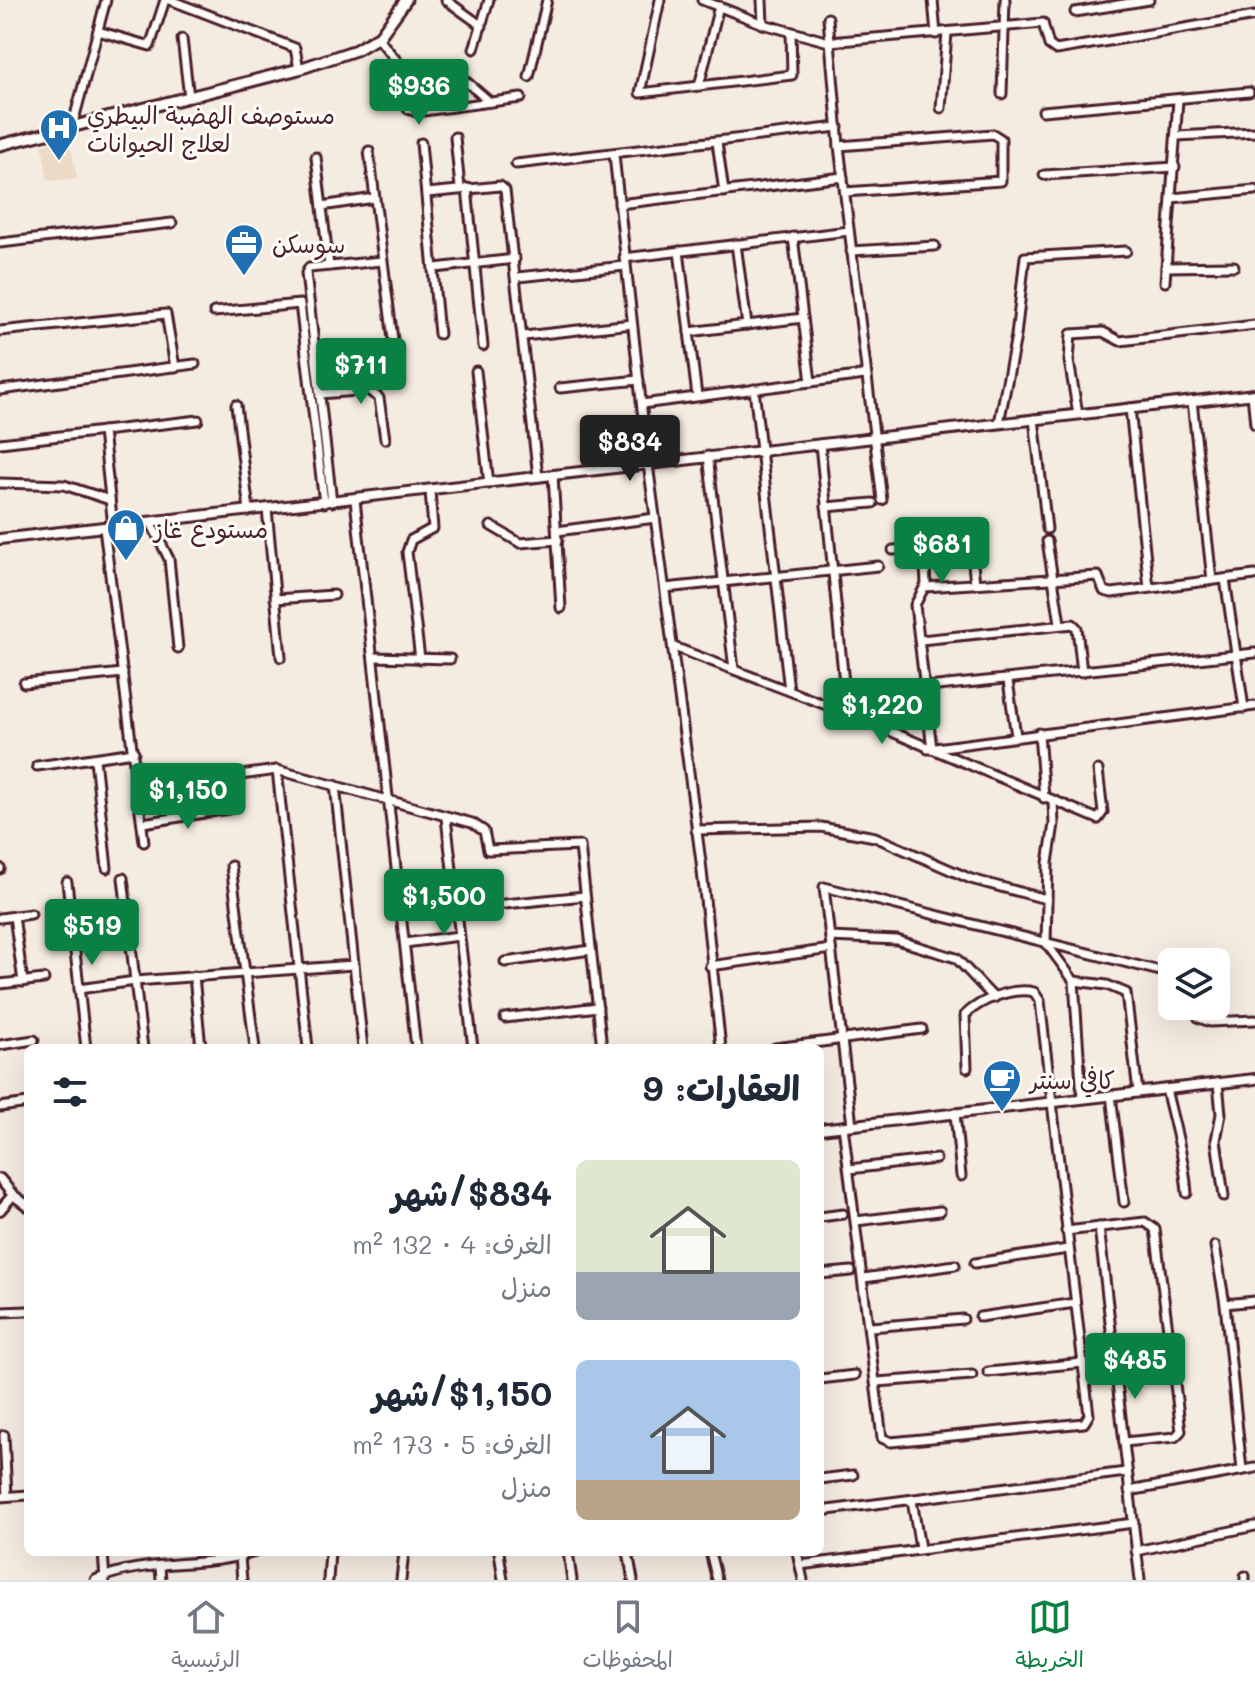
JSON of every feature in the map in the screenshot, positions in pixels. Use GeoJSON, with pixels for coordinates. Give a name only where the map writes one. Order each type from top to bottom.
{"type":"FeatureCollection","features":[{"type":"Feature","properties":{"kind":"main road"},"geometry":{"type":"LineString","coordinates":[[0,145],[299,69],[356,50],[378,38],[406,0]]}},
{"type":"Feature","properties":{"kind":"street"},"geometry":{"type":"LineString","coordinates":[[72,127],[106,0]]}},
{"type":"Feature","properties":{"kind":"street"},"geometry":{"type":"LineString","coordinates":[[98,31],[150,46],[168,0],[295,48],[299,69]]}},
{"type":"Feature","properties":{"kind":"street"},"geometry":{"type":"LineString","coordinates":[[446,0],[482,26]]}},
{"type":"Feature","properties":{"kind":"street"},"geometry":{"type":"LineString","coordinates":[[474,49],[489,0]]}},
{"type":"Feature","properties":{"kind":"street"},"geometry":{"type":"LineString","coordinates":[[529,77],[547,0]]}},
{"type":"Feature","properties":{"kind":"street"},"geometry":{"type":"LineString","coordinates":[[660,0],[638,91],[792,75],[791,32]]}},
{"type":"Feature","properties":{"kind":"street"},"geometry":{"type":"LineString","coordinates":[[702,0],[763,24],[829,42],[1043,23],[1049,45],[1056,50],[1255,16]]}},
{"type":"Feature","properties":{"kind":"street"},"geometry":{"type":"LineString","coordinates":[[762,0],[763,24]]}},
{"type":"Feature","properties":{"kind":"street"},"geometry":{"type":"LineString","coordinates":[[933,0],[936,34]]}},
{"type":"Feature","properties":{"kind":"street"},"geometry":{"type":"LineString","coordinates":[[1002,94],[1005,0]]}},
{"type":"Feature","properties":{"kind":"street"},"geometry":{"type":"LineString","coordinates":[[1075,12],[1149,0]]}},
{"type":"Feature","properties":{"kind":"street"},"geometry":{"type":"LineString","coordinates":[[699,86],[719,6]]}},
{"type":"Feature","properties":{"kind":"street"},"geometry":{"type":"LineString","coordinates":[[828,18],[839,146],[882,500]]}},
{"type":"Feature","properties":{"kind":"street"},"geometry":{"type":"LineString","coordinates":[[941,108],[947,33]]}},
{"type":"Feature","properties":{"kind":"street"},"geometry":{"type":"LineString","coordinates":[[378,38],[401,66],[408,109],[416,112],[521,98]]}},
{"type":"Feature","properties":{"kind":"street"},"geometry":{"type":"LineString","coordinates":[[182,39],[189,97]]}},
{"type":"Feature","properties":{"kind":"street"},"geometry":{"type":"LineString","coordinates":[[448,66],[490,102]]}},
{"type":"Feature","properties":{"kind":"street"},"geometry":{"type":"LineString","coordinates":[[1043,111],[1249,92]]}},
{"type":"Feature","properties":{"kind":"street"},"geometry":{"type":"LineString","coordinates":[[1165,282],[1178,100]]}},
{"type":"Feature","properties":{"kind":"street"},"geometry":{"type":"LineString","coordinates":[[516,164],[838,127]]}},
{"type":"Feature","properties":{"kind":"street"},"geometry":{"type":"LineString","coordinates":[[1177,136],[1255,132]]}},
{"type":"Feature","properties":{"kind":"street"},"geometry":{"type":"LineString","coordinates":[[839,146],[993,134],[1001,139],[1001,181],[845,192]]}},
{"type":"Feature","properties":{"kind":"street"},"geometry":{"type":"LineString","coordinates":[[455,137],[483,346]]}},
{"type":"Feature","properties":{"kind":"street"},"geometry":{"type":"LineString","coordinates":[[717,142],[724,192]]}},
{"type":"Feature","properties":{"kind":"street"},"geometry":{"type":"LineString","coordinates":[[421,143],[439,334]]}},
{"type":"Feature","properties":{"kind":"street"},"geometry":{"type":"LineString","coordinates":[[369,151],[397,371]]}},
{"type":"Feature","properties":{"kind":"street"},"geometry":{"type":"LineString","coordinates":[[614,155],[648,464],[674,647],[720,1044]]}},
{"type":"Feature","properties":{"kind":"street"},"geometry":{"type":"LineString","coordinates":[[316,157],[329,266]]}},
{"type":"Feature","properties":{"kind":"street"},"geometry":{"type":"LineString","coordinates":[[1044,175],[1175,167]]}},
{"type":"Feature","properties":{"kind":"street"},"geometry":{"type":"LineString","coordinates":[[619,204],[843,177]]}},
{"type":"Feature","properties":{"kind":"street"},"geometry":{"type":"LineString","coordinates":[[427,193],[504,187],[518,277],[538,477]]}},
{"type":"Feature","properties":{"kind":"street"},"geometry":{"type":"LineString","coordinates":[[1172,198],[1255,190]]}},
{"type":"Feature","properties":{"kind":"street"},"geometry":{"type":"LineString","coordinates":[[322,206],[374,198]]}},
{"type":"Feature","properties":{"kind":"street"},"geometry":{"type":"LineString","coordinates":[[0,243],[172,223]]}},
{"type":"Feature","properties":{"kind":"street"},"geometry":{"type":"LineString","coordinates":[[518,277],[679,251],[849,231]]}},
{"type":"Feature","properties":{"kind":"street"},"geometry":{"type":"LineString","coordinates":[[793,237],[811,382]]}},
{"type":"Feature","properties":{"kind":"street"},"geometry":{"type":"LineString","coordinates":[[736,244],[747,325]]}},
{"type":"Feature","properties":{"kind":"street"},"geometry":{"type":"LineString","coordinates":[[851,251],[935,246]]}},
{"type":"Feature","properties":{"kind":"street"},"geometry":{"type":"LineString","coordinates":[[679,251],[697,396]]}},
{"type":"Feature","properties":{"kind":"street"},"geometry":{"type":"LineString","coordinates":[[999,423],[1016,336],[1025,257],[1126,251]]}},
{"type":"Feature","properties":{"kind":"street"},"geometry":{"type":"LineString","coordinates":[[435,268],[515,259]]}},
{"type":"Feature","properties":{"kind":"street"},"geometry":{"type":"LineString","coordinates":[[328,503],[320,394],[306,273],[309,268],[382,261]]}},
{"type":"Feature","properties":{"kind":"street"},"geometry":{"type":"LineString","coordinates":[[1166,267],[1234,266]]}},
{"type":"Feature","properties":{"kind":"street"},"geometry":{"type":"LineString","coordinates":[[214,312],[300,304],[328,503]]}},
{"type":"Feature","properties":{"kind":"street"},"geometry":{"type":"LineString","coordinates":[[0,331],[166,314],[175,367]]}},
{"type":"Feature","properties":{"kind":"street"},"geometry":{"type":"LineString","coordinates":[[689,332],[803,318]]}},
{"type":"Feature","properties":{"kind":"street"},"geometry":{"type":"LineString","coordinates":[[524,336],[632,324]]}},
{"type":"Feature","properties":{"kind":"street"},"geometry":{"type":"LineString","coordinates":[[1078,414],[1069,361],[1071,334],[1103,332],[1120,341],[1255,325]]}},
{"type":"Feature","properties":{"kind":"street"},"geometry":{"type":"LineString","coordinates":[[0,390],[195,364]]}},
{"type":"Feature","properties":{"kind":"street"},"geometry":{"type":"LineString","coordinates":[[476,371],[489,484]]}},
{"type":"Feature","properties":{"kind":"street"},"geometry":{"type":"LineString","coordinates":[[642,404],[865,375]]}},
{"type":"Feature","properties":{"kind":"street"},"geometry":{"type":"LineString","coordinates":[[560,388],[639,380]]}},
{"type":"Feature","properties":{"kind":"street"},"geometry":{"type":"LineString","coordinates":[[754,389],[789,690]]}},
{"type":"Feature","properties":{"kind":"street"},"geometry":{"type":"LineString","coordinates":[[320,394],[368,390],[374,393],[379,398],[385,439]]}},
{"type":"Feature","properties":{"kind":"street"},"geometry":{"type":"LineString","coordinates":[[0,539],[1253,394],[1255,424]]}},
{"type":"Feature","properties":{"kind":"street"},"geometry":{"type":"LineString","coordinates":[[1192,401],[1212,580]]}},
{"type":"Feature","properties":{"kind":"street"},"geometry":{"type":"LineString","coordinates":[[236,405],[249,511]]}},
{"type":"Feature","properties":{"kind":"street"},"geometry":{"type":"LineString","coordinates":[[1130,408],[1149,588]]}},
{"type":"Feature","properties":{"kind":"street"},"geometry":{"type":"LineString","coordinates":[[1034,419],[1047,529]]}},
{"type":"Feature","properties":{"kind":"street"},"geometry":{"type":"LineString","coordinates":[[0,443],[198,420]]}},
{"type":"Feature","properties":{"kind":"street"},"geometry":{"type":"LineString","coordinates":[[103,431],[110,500],[108,528],[144,842]]}},
{"type":"Feature","properties":{"kind":"street"},"geometry":{"type":"LineString","coordinates":[[820,444],[847,713]]}},
{"type":"Feature","properties":{"kind":"street"},"geometry":{"type":"LineString","coordinates":[[708,456],[734,669]]}},
{"type":"Feature","properties":{"kind":"street"},"geometry":{"type":"LineString","coordinates":[[553,475],[561,608]]}},
{"type":"Feature","properties":{"kind":"street"},"geometry":{"type":"LineString","coordinates":[[0,483],[64,485],[110,500]]}},
{"type":"Feature","properties":{"kind":"street"},"geometry":{"type":"LineString","coordinates":[[420,659],[407,552],[411,540],[433,528],[430,491]]}},
{"type":"Feature","properties":{"kind":"street"},"geometry":{"type":"LineString","coordinates":[[355,500],[416,1044]]}},
{"type":"Feature","properties":{"kind":"street"},"geometry":{"type":"LineString","coordinates":[[826,507],[873,503]]}},
{"type":"Feature","properties":{"kind":"street"},"geometry":{"type":"LineString","coordinates":[[267,509],[281,657]]}},
{"type":"Feature","properties":{"kind":"street"},"geometry":{"type":"LineString","coordinates":[[557,531],[655,518]]}},
{"type":"Feature","properties":{"kind":"street"},"geometry":{"type":"LineString","coordinates":[[151,523],[169,559],[178,648]]}},
{"type":"Feature","properties":{"kind":"street"},"geometry":{"type":"LineString","coordinates":[[491,526],[520,543],[558,540]]}},
{"type":"Feature","properties":{"kind":"street"},"geometry":{"type":"LineString","coordinates":[[923,530],[925,587],[915,600],[928,687],[930,749]]}},
{"type":"Feature","properties":{"kind":"street"},"geometry":{"type":"LineString","coordinates":[[1047,541],[1060,623]]}},
{"type":"Feature","properties":{"kind":"street"},"geometry":{"type":"LineString","coordinates":[[893,550],[924,548]]}},
{"type":"Feature","properties":{"kind":"street"},"geometry":{"type":"LineString","coordinates":[[972,554],[975,584]]}},
{"type":"Feature","properties":{"kind":"street"},"geometry":{"type":"LineString","coordinates":[[665,588],[777,574],[878,566]]}},
{"type":"Feature","properties":{"kind":"street"},"geometry":{"type":"LineString","coordinates":[[925,587],[1098,576],[1109,592],[1255,575]]}},
{"type":"Feature","properties":{"kind":"street"},"geometry":{"type":"LineString","coordinates":[[1225,579],[1244,708]]}},
{"type":"Feature","properties":{"kind":"street"},"geometry":{"type":"LineString","coordinates":[[275,599],[334,595]]}},
{"type":"Feature","properties":{"kind":"street"},"geometry":{"type":"LineString","coordinates":[[921,640],[1060,623],[1076,625],[1082,672]]}},
{"type":"Feature","properties":{"kind":"street"},"geometry":{"type":"LineString","coordinates":[[674,647],[847,713],[1100,818],[1098,770]]}},
{"type":"Feature","properties":{"kind":"street"},"geometry":{"type":"LineString","coordinates":[[928,687],[1255,653]]}},
{"type":"Feature","properties":{"kind":"street"},"geometry":{"type":"LineString","coordinates":[[373,657],[450,659]]}},
{"type":"Feature","properties":{"kind":"street"},"geometry":{"type":"LineString","coordinates":[[24,683],[123,673]]}},
{"type":"Feature","properties":{"kind":"street"},"geometry":{"type":"LineString","coordinates":[[1008,681],[1016,736]]}},
{"type":"Feature","properties":{"kind":"street"},"geometry":{"type":"LineString","coordinates":[[930,749],[1255,706]]}},
{"type":"Feature","properties":{"kind":"street"},"geometry":{"type":"LineString","coordinates":[[1039,733],[1054,824],[1046,899],[1046,943],[1074,981],[1082,1098]]}},
{"type":"Feature","properties":{"kind":"street"},"geometry":{"type":"LineString","coordinates":[[37,766],[134,752]]}},
{"type":"Feature","properties":{"kind":"street"},"geometry":{"type":"LineString","coordinates":[[95,759],[107,868]]}},
{"type":"Feature","properties":{"kind":"street"},"geometry":{"type":"LineString","coordinates":[[138,789],[277,770],[472,823],[484,831],[488,850],[580,846],[602,1044]]}},
{"type":"Feature","properties":{"kind":"street"},"geometry":{"type":"LineString","coordinates":[[277,770],[308,1044]]}},
{"type":"Feature","properties":{"kind":"street"},"geometry":{"type":"LineString","coordinates":[[335,785],[363,1044]]}},
{"type":"Feature","properties":{"kind":"street"},"geometry":{"type":"LineString","coordinates":[[143,823],[229,809]]}},
{"type":"Feature","properties":{"kind":"street"},"geometry":{"type":"LineString","coordinates":[[446,818],[472,1044]]}},
{"type":"Feature","properties":{"kind":"street"},"geometry":{"type":"LineString","coordinates":[[696,830],[821,827],[875,837],[971,879],[1046,899]]}},
{"type":"Feature","properties":{"kind":"street"},"geometry":{"type":"LineString","coordinates":[[231,866],[255,1044]]}},
{"type":"Feature","properties":{"kind":"street"},"geometry":{"type":"LineString","coordinates":[[123,878],[143,1044]]}},
{"type":"Feature","properties":{"kind":"street"},"geometry":{"type":"LineString","coordinates":[[67,882],[86,1044]]}},
{"type":"Feature","properties":{"kind":"street"},"geometry":{"type":"LineString","coordinates":[[967,1068],[965,1015],[973,1007],[994,998],[1023,990],[1034,992],[1040,1001],[1089,1415],[1084,1423],[891,1442],[882,1438],[871,1327],[849,1169],[844,1038],[824,887],[1158,971]]}},
{"type":"Feature","properties":{"kind":"street"},"geometry":{"type":"LineString","coordinates":[[495,905],[585,896]]}},
{"type":"Feature","properties":{"kind":"street"},"geometry":{"type":"LineString","coordinates":[[0,918],[31,914]]}},
{"type":"Feature","properties":{"kind":"street"},"geometry":{"type":"LineString","coordinates":[[14,916],[23,982]]}},
{"type":"Feature","properties":{"kind":"street"},"geometry":{"type":"LineString","coordinates":[[405,943],[459,936]]}},
{"type":"Feature","properties":{"kind":"street"},"geometry":{"type":"LineString","coordinates":[[830,937],[897,940],[922,945],[956,958],[994,998]]}},
{"type":"Feature","properties":{"kind":"street"},"geometry":{"type":"LineString","coordinates":[[710,966],[831,949]]}},
{"type":"Feature","properties":{"kind":"street"},"geometry":{"type":"LineString","coordinates":[[505,962],[591,950]]}},
{"type":"Feature","properties":{"kind":"street"},"geometry":{"type":"LineString","coordinates":[[79,989],[247,971],[353,965]]}},
{"type":"Feature","properties":{"kind":"street"},"geometry":{"type":"LineString","coordinates":[[194,976],[201,1044]]}},
{"type":"Feature","properties":{"kind":"street"},"geometry":{"type":"LineString","coordinates":[[0,984],[44,979]]}},
{"type":"Feature","properties":{"kind":"street"},"geometry":{"type":"LineString","coordinates":[[1074,981],[1107,985],[1126,993],[1138,1092]]}},
{"type":"Feature","properties":{"kind":"street"},"geometry":{"type":"LineString","coordinates":[[505,1018],[598,1007]]}},
{"type":"Feature","properties":{"kind":"street"},"geometry":{"type":"LineString","coordinates":[[1204,1020],[1255,1020]]}},
{"type":"Feature","properties":{"kind":"street"},"geometry":{"type":"LineString","coordinates":[[803,1044],[922,1029]]}},
{"type":"Feature","properties":{"kind":"street"},"geometry":{"type":"LineString","coordinates":[[0,1045],[34,1040]]}},
{"type":"Feature","properties":{"kind":"street"},"geometry":{"type":"LineString","coordinates":[[824,1129],[1255,1079]]}},
{"type":"Feature","properties":{"kind":"street"},"geometry":{"type":"LineString","coordinates":[[1218,1083],[1221,1114],[1216,1140],[1224,1196]]}},
{"type":"Feature","properties":{"kind":"street"},"geometry":{"type":"LineString","coordinates":[[1166,1089],[1173,1129],[1182,1145],[1187,1193]]}},
{"type":"Feature","properties":{"kind":"street"},"geometry":{"type":"LineString","coordinates":[[1111,1095],[1124,1202]]}},
{"type":"Feature","properties":{"kind":"street"},"geometry":{"type":"LineString","coordinates":[[0,1107],[24,1104]]}},
{"type":"Feature","properties":{"kind":"street"},"geometry":{"type":"LineString","coordinates":[[955,1113],[961,1176]]}},
{"type":"Feature","properties":{"kind":"street"},"geometry":{"type":"LineString","coordinates":[[849,1169],[936,1159]]}},
{"type":"Feature","properties":{"kind":"street"},"geometry":{"type":"LineString","coordinates":[[0,1179],[24,1203]]}},
{"type":"Feature","properties":{"kind":"street"},"geometry":{"type":"LineString","coordinates":[[0,1210],[13,1195]]}},
{"type":"Feature","properties":{"kind":"street"},"geometry":{"type":"LineString","coordinates":[[856,1221],[940,1211]]}},
{"type":"Feature","properties":{"kind":"street"},"geometry":{"type":"LineString","coordinates":[[824,1216],[843,1214]]}},
{"type":"Feature","properties":{"kind":"street"},"geometry":{"type":"LineString","coordinates":[[1066,1231],[1150,1222],[1155,1229],[1181,1431],[1175,1437],[1124,1442]]}},
{"type":"Feature","properties":{"kind":"street"},"geometry":{"type":"LineString","coordinates":[[1099,1227],[1138,1580]]}},
{"type":"Feature","properties":{"kind":"street"},"geometry":{"type":"LineString","coordinates":[[1215,1246],[1225,1304],[1242,1470]]}},
{"type":"Feature","properties":{"kind":"street"},"geometry":{"type":"LineString","coordinates":[[975,1263],[1068,1249]]}},
{"type":"Feature","properties":{"kind":"street"},"geometry":{"type":"LineString","coordinates":[[864,1278],[955,1265]]}},
{"type":"Feature","properties":{"kind":"street"},"geometry":{"type":"LineString","coordinates":[[824,1274],[851,1271]]}},
{"type":"Feature","properties":{"kind":"street"},"geometry":{"type":"LineString","coordinates":[[1225,1304],[1255,1301]]}},
{"type":"Feature","properties":{"kind":"street"},"geometry":{"type":"LineString","coordinates":[[980,1317],[1075,1303]]}},
{"type":"Feature","properties":{"kind":"street"},"geometry":{"type":"LineString","coordinates":[[0,1312],[24,1311]]}},
{"type":"Feature","properties":{"kind":"street"},"geometry":{"type":"LineString","coordinates":[[871,1327],[963,1319]]}},
{"type":"Feature","properties":{"kind":"street"},"geometry":{"type":"LineString","coordinates":[[988,1372],[1083,1363]]}},
{"type":"Feature","properties":{"kind":"street"},"geometry":{"type":"LineString","coordinates":[[824,1379],[855,1375]]}},
{"type":"Feature","properties":{"kind":"street"},"geometry":{"type":"LineString","coordinates":[[877,1382],[972,1375]]}},
{"type":"Feature","properties":{"kind":"street"},"geometry":{"type":"LineString","coordinates":[[4,1435],[3,1497],[24,1495]]}},
{"type":"Feature","properties":{"kind":"street"},"geometry":{"type":"LineString","coordinates":[[1129,1491],[1255,1468]]}},
{"type":"Feature","properties":{"kind":"street"},"geometry":{"type":"LineString","coordinates":[[824,1511],[1126,1472]]}},
{"type":"Feature","properties":{"kind":"street"},"geometry":{"type":"LineString","coordinates":[[824,1479],[853,1475]]}},
{"type":"Feature","properties":{"kind":"street"},"geometry":{"type":"LineString","coordinates":[[912,1500],[920,1548]]}},
{"type":"Feature","properties":{"kind":"street"},"geometry":{"type":"LineString","coordinates":[[800,1565],[1134,1523]]}},
{"type":"Feature","properties":{"kind":"street"},"geometry":{"type":"LineString","coordinates":[[1136,1551],[1255,1526]]}},
{"type":"Feature","properties":{"kind":"street"},"geometry":{"type":"LineString","coordinates":[[103,1556],[105,1577]]}},
{"type":"Feature","properties":{"kind":"street"},"geometry":{"type":"LineString","coordinates":[[95,1580],[160,1566],[243,1556]]}},
{"type":"Feature","properties":{"kind":"street"},"geometry":{"type":"LineString","coordinates":[[328,1580],[330,1556]]}},
{"type":"Feature","properties":{"kind":"street"},"geometry":{"type":"LineString","coordinates":[[401,1580],[404,1556]]}},
{"type":"Feature","properties":{"kind":"street"},"geometry":{"type":"LineString","coordinates":[[500,1556],[503,1580]]}},
{"type":"Feature","properties":{"kind":"street"},"geometry":{"type":"LineString","coordinates":[[569,1556],[572,1580]]}},
{"type":"Feature","properties":{"kind":"street"},"geometry":{"type":"LineString","coordinates":[[629,1556],[633,1580]]}},
{"type":"Feature","properties":{"kind":"street"},"geometry":{"type":"LineString","coordinates":[[711,1556],[717,1580]]}},
{"type":"Feature","properties":{"kind":"street"},"geometry":{"type":"LineString","coordinates":[[798,1556],[803,1580]]}},
{"type":"Feature","properties":{"kind":"street"},"geometry":{"type":"LineString","coordinates":[[240,1557],[242,1580]]}},
{"type":"Feature","properties":{"kind":"street"},"geometry":{"type":"LineString","coordinates":[[160,1566],[161,1580]]}},
{"type":"Feature","properties":{"kind":"shaded area","name":"مستوصف الهضبة البيطري لعلاج الحيوانات"},"geometry":{"type":"Polygon","coordinates":[[[69,137],[77,179],[48,181],[42,145],[69,137]]]}},
{"type":"Feature","properties":{"kind":"place","name":"مستوصف الهضبة البيطري لعلاج الحيوانات"},"geometry":{"type":"Point","coordinates":[59,162]}},
{"type":"Feature","properties":{"kind":"place","name":"سوسكن"},"geometry":{"type":"Point","coordinates":[244,277]}},
{"type":"Feature","properties":{"kind":"place","name":"مستودع غاز"},"geometry":{"type":"Point","coordinates":[126,562]}},
{"type":"Feature","properties":{"kind":"place","name":"كافي سنتر"},"geometry":{"type":"Point","coordinates":[1002,1113]}}]}
